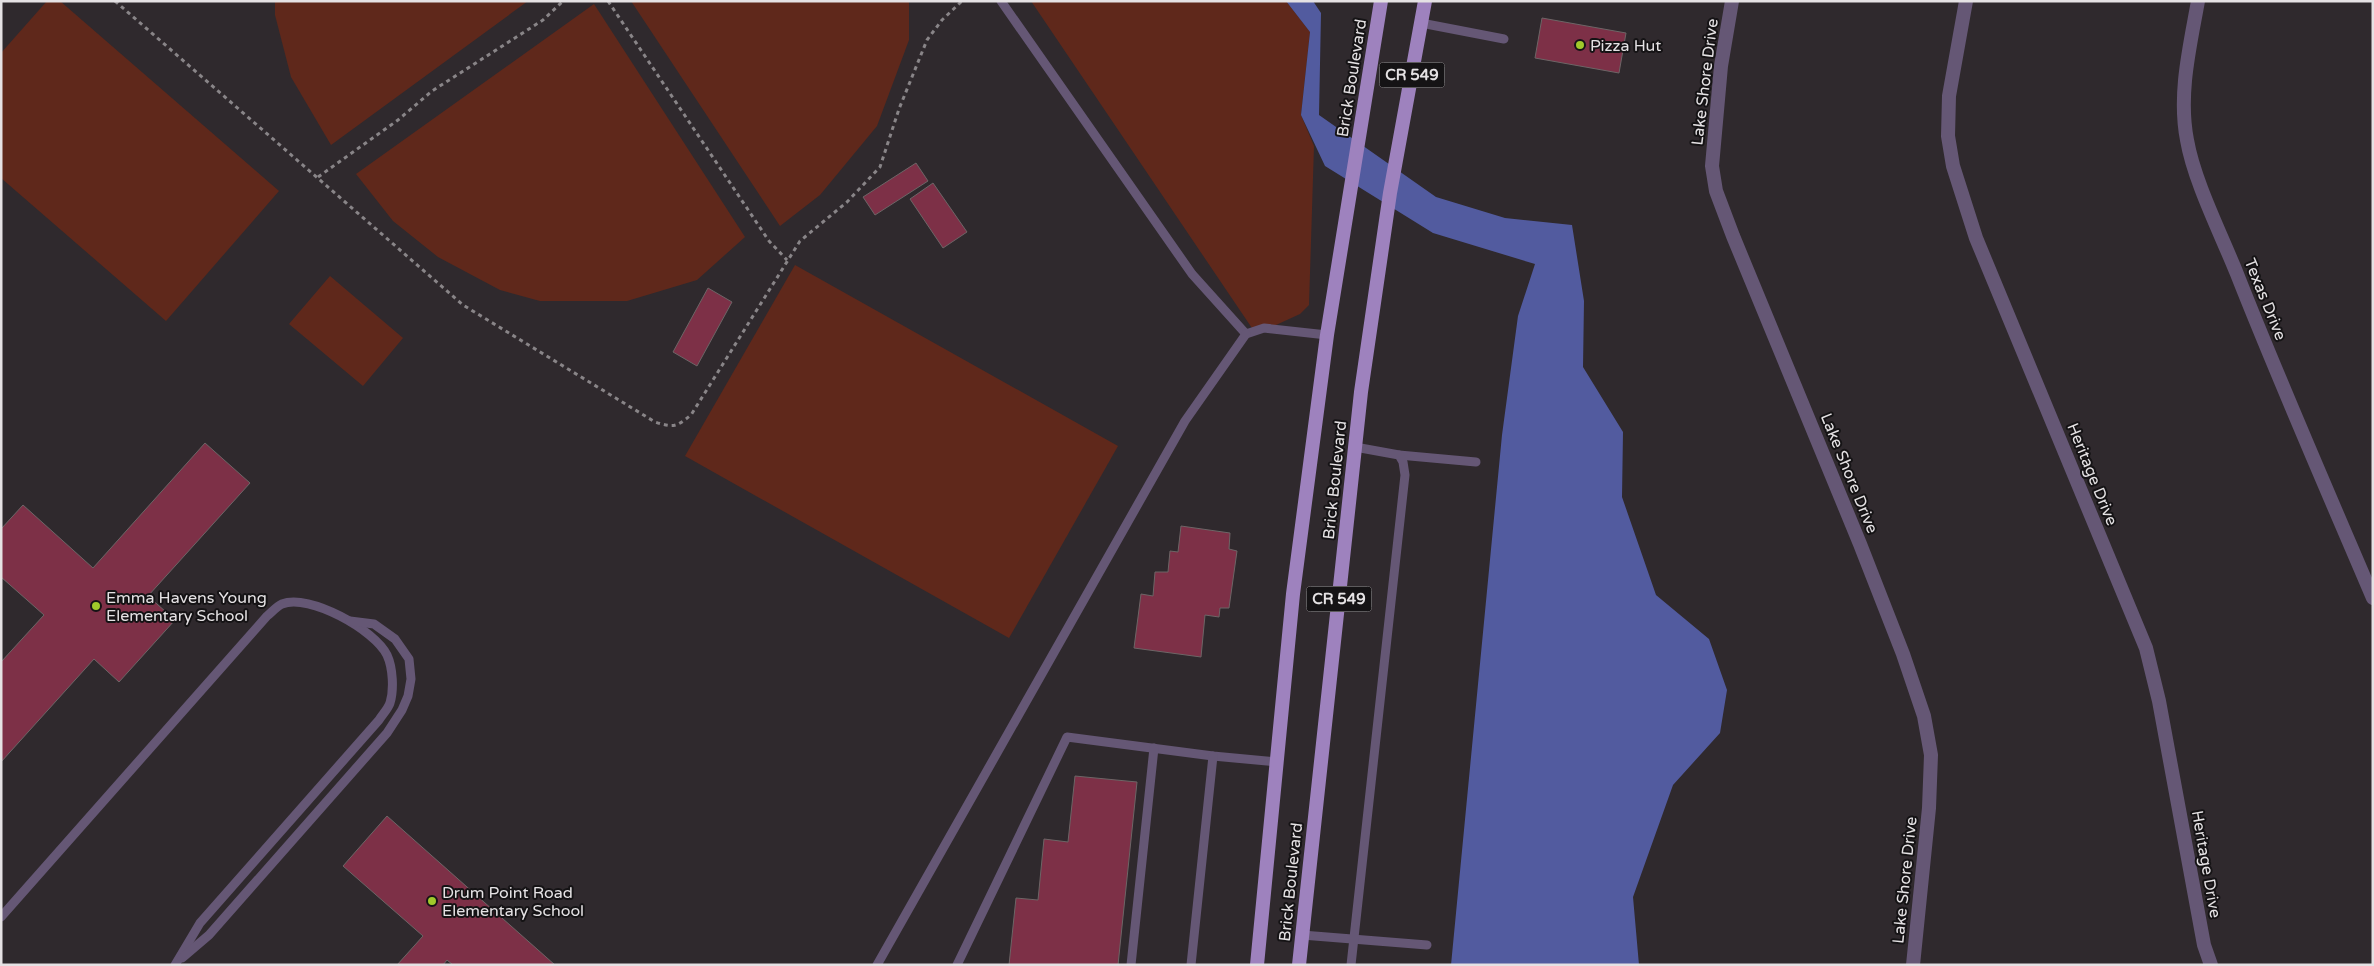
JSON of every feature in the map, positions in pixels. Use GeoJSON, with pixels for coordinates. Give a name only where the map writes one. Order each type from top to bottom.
{"type":"FeatureCollection","features":[{"type":"Feature","properties":{"kind":"main road","name":"Brick Boulevard"},"geometry":{"type":"LineString","coordinates":[[1257,965],[1293,594],[1327,334],[1382,1]]}},
{"type":"Feature","properties":{"kind":"main road","name":"Brick Boulevard"},"geometry":{"type":"LineString","coordinates":[[1299,965],[1361,392],[1384,234],[1424,1]]}},
{"type":"Feature","properties":{"kind":"street","name":"Lake Shore Drive"},"geometry":{"type":"LineString","coordinates":[[1732,1],[1721,66],[1712,166],[1716,191],[1860,544],[1903,654],[1924,716],[1931,755],[1929,808],[1913,965]]}},
{"type":"Feature","properties":{"kind":"street","name":"Heritage Drive"},"geometry":{"type":"LineString","coordinates":[[1966,1],[1949,96],[1948,136],[1953,166],[1976,238],[2146,648],[2159,701],[2204,945],[2211,965]]}},
{"type":"Feature","properties":{"kind":"street","name":"Texas Drive"},"geometry":{"type":"LineString","coordinates":[[2198,1],[2186,71],[2184,112],[2187,140],[2197,175],[2250,307],[2373,598]]}},
{"type":"Feature","properties":{"kind":"lane"},"geometry":{"type":"LineString","coordinates":[[1001,1],[1192,274],[1246,334]]}},
{"type":"Feature","properties":{"kind":"lane"},"geometry":{"type":"LineString","coordinates":[[1421,23],[1504,40]]}},
{"type":"Feature","properties":{"kind":"lane"},"geometry":{"type":"LineString","coordinates":[[877,965],[1185,421],[1246,334],[1264,328],[1327,334]]}},
{"type":"Feature","properties":{"kind":"lane"},"geometry":{"type":"LineString","coordinates":[[1355,447],[1399,455],[1476,462]]}},
{"type":"Feature","properties":{"kind":"lane"},"geometry":{"type":"LineString","coordinates":[[1351,965],[1405,475],[1404,462],[1399,455]]}},
{"type":"Feature","properties":{"kind":"lane"},"geometry":{"type":"LineString","coordinates":[[1,917],[267,616],[282,604],[296,602],[320,606],[348,621],[370,636],[386,653],[392,679],[390,704],[379,720],[200,923],[177,964]]}},
{"type":"Feature","properties":{"kind":"lane"},"geometry":{"type":"LineString","coordinates":[[177,964],[209,935],[387,733],[402,710],[408,696],[411,679],[409,659],[395,639],[374,624],[348,621]]}},
{"type":"Feature","properties":{"kind":"lane"},"geometry":{"type":"LineString","coordinates":[[957,965],[1067,737],[1213,756],[1277,762]]}},
{"type":"Feature","properties":{"kind":"lane"},"geometry":{"type":"LineString","coordinates":[[1131,965],[1154,748]]}},
{"type":"Feature","properties":{"kind":"lane"},"geometry":{"type":"LineString","coordinates":[[1191,965],[1213,756]]}},
{"type":"Feature","properties":{"kind":"lane"},"geometry":{"type":"LineString","coordinates":[[335,770],[346,780]]}},
{"type":"Feature","properties":{"kind":"lane"},"geometry":{"type":"LineString","coordinates":[[1302,935],[1427,945]]}},
{"type":"Feature","properties":{"kind":"path"},"geometry":{"type":"LineString","coordinates":[[115,1],[463,305],[655,422],[667,426],[678,426],[691,415],[800,241],[847,202],[880,167],[899,109],[927,40],[942,20],[962,1]]}},
{"type":"Feature","properties":{"kind":"path"},"geometry":{"type":"LineString","coordinates":[[318,177],[398,120],[432,91],[543,20],[563,1]]}},
{"type":"Feature","properties":{"kind":"path"},"geometry":{"type":"LineString","coordinates":[[608,1],[759,227],[787,260]]}},
{"type":"Feature","properties":{"kind":"shaded area"},"geometry":{"type":"Polygon","coordinates":[[[47,1],[60,1],[279,191],[166,321],[1,178],[1,53],[47,1]]]}},
{"type":"Feature","properties":{"kind":"shaded area"},"geometry":{"type":"Polygon","coordinates":[[[275,1],[528,1],[331,145],[291,77],[275,15],[275,1]]]}},
{"type":"Feature","properties":{"kind":"shaded area"},"geometry":{"type":"Polygon","coordinates":[[[631,1],[909,1],[909,40],[877,126],[820,195],[780,226],[631,1]]]}},
{"type":"Feature","properties":{"kind":"shaded area"},"geometry":{"type":"Polygon","coordinates":[[[1031,1],[1286,1],[1310,32],[1301,115],[1314,146],[1309,305],[1300,314],[1256,334],[1031,1]]]}},
{"type":"Feature","properties":{"kind":"shaded area"},"geometry":{"type":"Polygon","coordinates":[[[594,4],[745,237],[697,280],[627,301],[540,301],[500,290],[438,257],[393,221],[356,174],[594,4]]]}},
{"type":"Feature","properties":{"kind":"shaded area"},"geometry":{"type":"Polygon","coordinates":[[[795,265],[1118,446],[1009,638],[685,456],[795,265]]]}},
{"type":"Feature","properties":{"kind":"shaded area"},"geometry":{"type":"Polygon","coordinates":[[[330,276],[403,338],[363,386],[289,324],[330,276]]]}},
{"type":"Feature","properties":{"kind":"water"},"geometry":{"type":"Polygon","coordinates":[[[1286,1],[1313,1],[1321,13],[1319,115],[1436,197],[1505,218],[1572,225],[1584,301],[1583,367],[1623,432],[1622,497],[1656,595],[1709,639],[1727,690],[1720,733],[1673,785],[1633,897],[1639,965],[1451,965],[1502,435],[1518,316],[1535,264],[1433,233],[1325,166],[1301,115],[1310,32],[1286,1]]]}},
{"type":"Feature","properties":{"kind":"building","name":"Pizza Hut"},"geometry":{"type":"Polygon","coordinates":[[[1542,18],[1626,33],[1619,73],[1535,58],[1542,18]]]}},
{"type":"Feature","properties":{"kind":"building"},"geometry":{"type":"Polygon","coordinates":[[[916,163],[928,181],[875,215],[863,197],[916,163]]]}},
{"type":"Feature","properties":{"kind":"building"},"geometry":{"type":"Polygon","coordinates":[[[933,183],[967,232],[943,248],[910,199],[933,183]]]}},
{"type":"Feature","properties":{"kind":"building"},"geometry":{"type":"Polygon","coordinates":[[[708,288],[732,302],[697,366],[673,352],[708,288]]]}},
{"type":"Feature","properties":{"kind":"building","name":"Emma Havens Young Elementary School"},"geometry":{"type":"Polygon","coordinates":[[[205,443],[250,483],[148,596],[175,620],[119,682],[94,659],[1,762],[1,662],[44,615],[1,577],[1,529],[23,505],[93,568],[205,443]]]}},
{"type":"Feature","properties":{"kind":"building"},"geometry":{"type":"Polygon","coordinates":[[[1181,526],[1230,533],[1229,549],[1237,551],[1229,608],[1220,608],[1219,617],[1205,615],[1201,657],[1134,648],[1141,594],[1153,596],[1155,572],[1168,572],[1170,551],[1178,552],[1181,526]]]}},
{"type":"Feature","properties":{"kind":"building"},"geometry":{"type":"Polygon","coordinates":[[[1075,776],[1137,782],[1118,965],[1009,965],[1016,898],[1038,900],[1044,839],[1068,842],[1075,776]]]}},
{"type":"Feature","properties":{"kind":"building","name":"Drum Point Road Elementary School"},"geometry":{"type":"Polygon","coordinates":[[[387,816],[555,965],[453,965],[447,960],[443,965],[397,965],[423,936],[343,866],[387,816]]]}},
{"type":"Feature","properties":{"kind":"place","name":"Pizza Hut"},"geometry":{"type":"Point","coordinates":[1580,45]}},
{"type":"Feature","properties":{"kind":"place","name":"Emma Havens Young Elementary School"},"geometry":{"type":"Point","coordinates":[96,606]}},
{"type":"Feature","properties":{"kind":"place","name":"Drum Point Road Elementary School"},"geometry":{"type":"Point","coordinates":[432,901]}}]}
